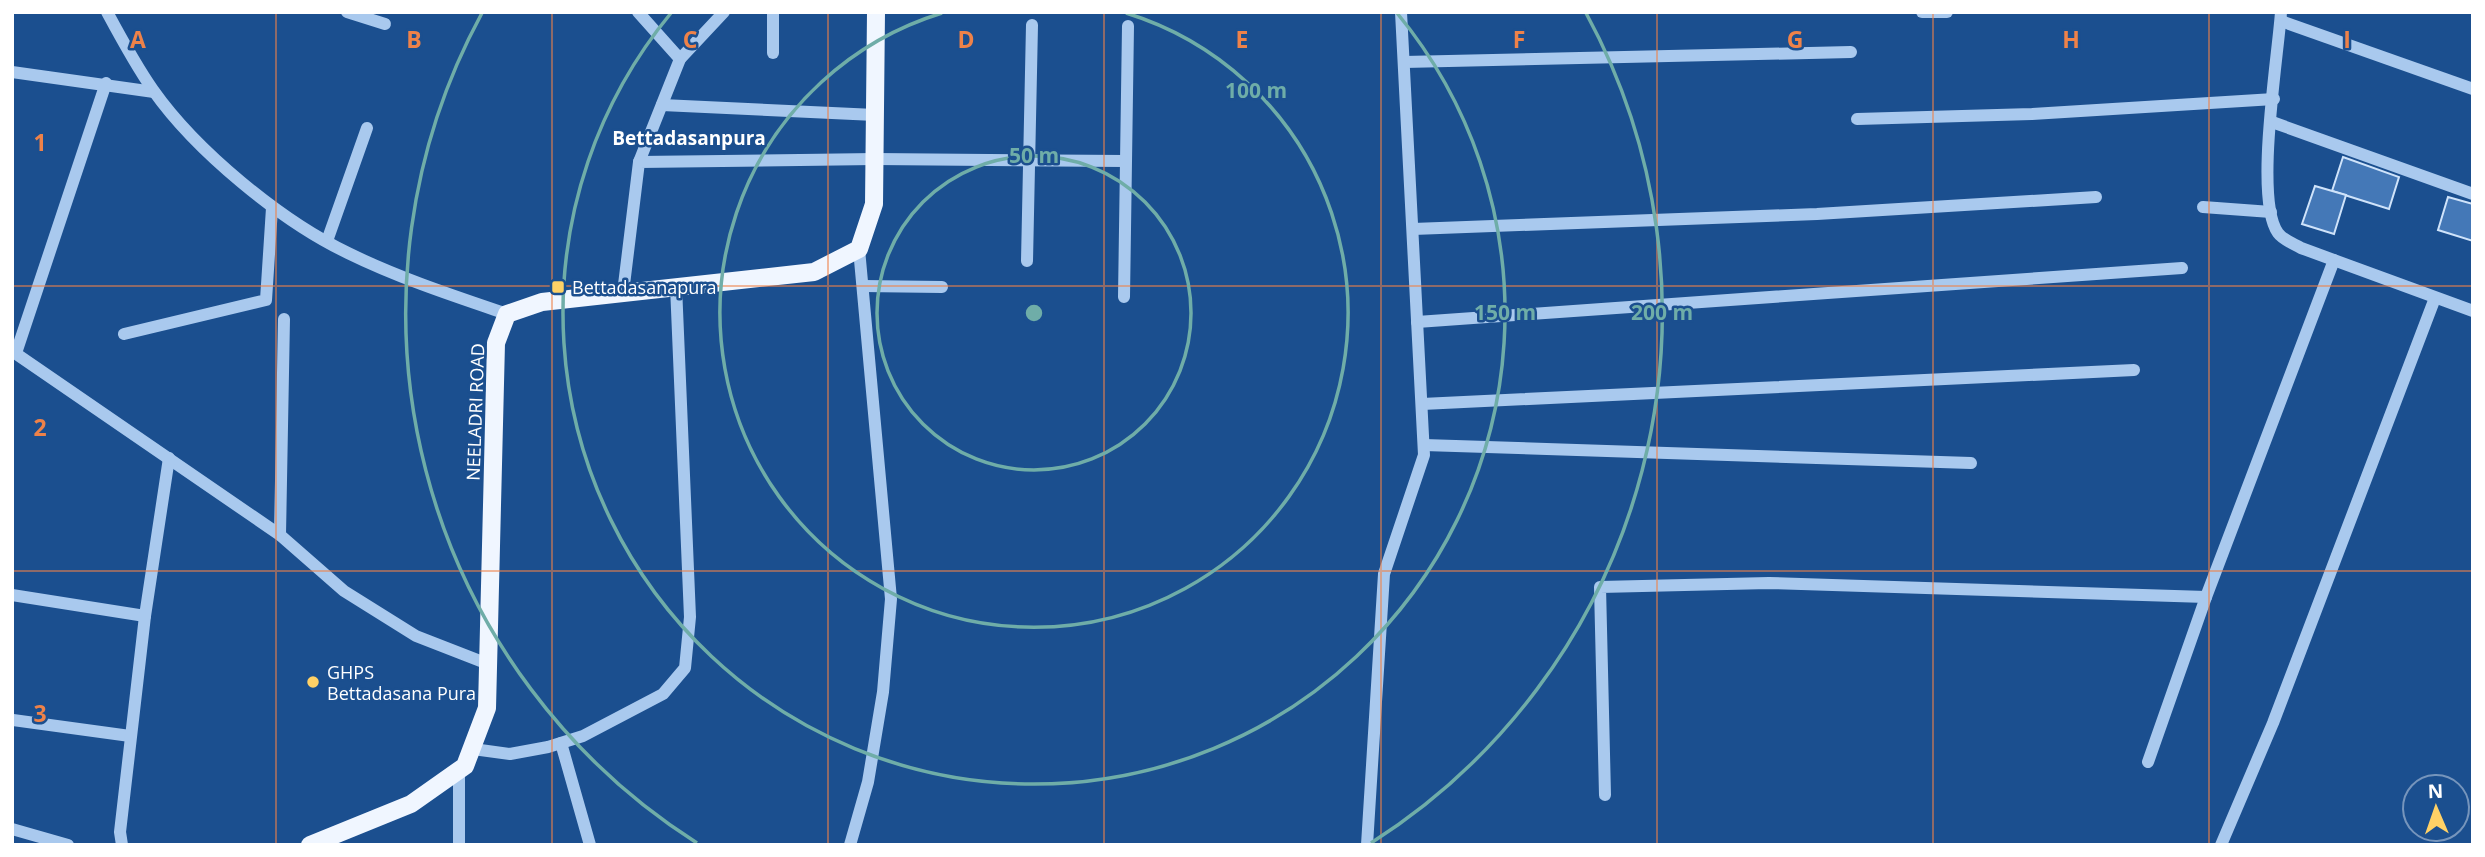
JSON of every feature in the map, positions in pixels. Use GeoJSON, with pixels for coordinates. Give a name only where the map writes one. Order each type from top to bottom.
{"type":"FeatureCollection","features":[{"type":"Feature","properties":{"kind":"main road"},"geometry":{"type":"LineString","coordinates":[[507,314],[542,302],[814,272],[859,249],[874,204],[876,12]]}},
{"type":"Feature","properties":{"kind":"main road","name":"NEELADRI ROAD"},"geometry":{"type":"LineString","coordinates":[[310,845],[411,804],[465,766],[473,749],[487,708],[496,343],[507,314]]}},
{"type":"Feature","properties":{"kind":"street"},"geometry":{"type":"LineString","coordinates":[[107,12],[154,92],[214,157],[272,208],[346,253],[430,288],[507,314]]}},
{"type":"Feature","properties":{"kind":"street"},"geometry":{"type":"LineString","coordinates":[[347,12],[385,24]]}},
{"type":"Feature","properties":{"kind":"street"},"geometry":{"type":"LineString","coordinates":[[638,12],[680,59]]}},
{"type":"Feature","properties":{"kind":"street"},"geometry":{"type":"LineString","coordinates":[[624,293],[639,162],[680,59],[724,12]]}},
{"type":"Feature","properties":{"kind":"street"},"geometry":{"type":"LineString","coordinates":[[773,12],[773,53]]}},
{"type":"Feature","properties":{"kind":"street"},"geometry":{"type":"LineString","coordinates":[[1367,845],[1384,574],[1424,455],[1401,12]]}},
{"type":"Feature","properties":{"kind":"street"},"geometry":{"type":"LineString","coordinates":[[1922,12],[1947,12]]}},
{"type":"Feature","properties":{"kind":"street"},"geometry":{"type":"LineString","coordinates":[[2473,89],[2281,16],[2268,167],[2271,212],[2279,234],[2301,248],[2473,311]]}},
{"type":"Feature","properties":{"kind":"street"},"geometry":{"type":"LineString","coordinates":[[1027,261],[1027,159],[1032,25]]}},
{"type":"Feature","properties":{"kind":"street"},"geometry":{"type":"LineString","coordinates":[[1124,297],[1128,26]]}},
{"type":"Feature","properties":{"kind":"street"},"geometry":{"type":"LineString","coordinates":[[1404,62],[1851,52]]}},
{"type":"Feature","properties":{"kind":"street"},"geometry":{"type":"LineString","coordinates":[[12,72],[106,83],[154,92]]}},
{"type":"Feature","properties":{"kind":"street"},"geometry":{"type":"LineString","coordinates":[[106,83],[14,352],[279,535],[344,591],[416,636],[488,664]]}},
{"type":"Feature","properties":{"kind":"street"},"geometry":{"type":"LineString","coordinates":[[1857,119],[2032,114],[2274,99]]}},
{"type":"Feature","properties":{"kind":"street"},"geometry":{"type":"LineString","coordinates":[[662,105],[875,115]]}},
{"type":"Feature","properties":{"kind":"street"},"geometry":{"type":"LineString","coordinates":[[2272,122],[2473,194]]}},
{"type":"Feature","properties":{"kind":"street"},"geometry":{"type":"LineString","coordinates":[[327,241],[367,128]]}},
{"type":"Feature","properties":{"kind":"street"},"geometry":{"type":"LineString","coordinates":[[639,162],[1027,159],[1125,162]]}},
{"type":"Feature","properties":{"kind":"street"},"geometry":{"type":"LineString","coordinates":[[1413,229],[1817,214],[2096,197]]}},
{"type":"Feature","properties":{"kind":"street"},"geometry":{"type":"LineString","coordinates":[[2203,207],[2271,212]]}},
{"type":"Feature","properties":{"kind":"street"},"geometry":{"type":"LineString","coordinates":[[124,334],[266,300],[272,208]]}},
{"type":"Feature","properties":{"kind":"street"},"geometry":{"type":"LineString","coordinates":[[850,845],[868,782],[881,705],[891,599],[859,249]]}},
{"type":"Feature","properties":{"kind":"street"},"geometry":{"type":"LineString","coordinates":[[2148,762],[2206,597],[2334,260]]}},
{"type":"Feature","properties":{"kind":"street"},"geometry":{"type":"LineString","coordinates":[[1418,321],[2182,268]]}},
{"type":"Feature","properties":{"kind":"street"},"geometry":{"type":"LineString","coordinates":[[473,749],[510,754],[561,743],[620,719],[663,694],[685,668],[690,617],[676,286]]}},
{"type":"Feature","properties":{"kind":"street"},"geometry":{"type":"LineString","coordinates":[[863,286],[943,287]]}},
{"type":"Feature","properties":{"kind":"street"},"geometry":{"type":"LineString","coordinates":[[2221,845],[2273,723],[2435,298]]}},
{"type":"Feature","properties":{"kind":"street"},"geometry":{"type":"LineString","coordinates":[[279,535],[284,319]]}},
{"type":"Feature","properties":{"kind":"street"},"geometry":{"type":"LineString","coordinates":[[1422,404],[2134,370]]}},
{"type":"Feature","properties":{"kind":"street"},"geometry":{"type":"LineString","coordinates":[[1424,445],[1971,463]]}},
{"type":"Feature","properties":{"kind":"street"},"geometry":{"type":"LineString","coordinates":[[122,845],[120,832],[130,736],[169,458]]}},
{"type":"Feature","properties":{"kind":"street"},"geometry":{"type":"LineString","coordinates":[[1605,795],[1600,587],[1769,583],[2206,597]]}},
{"type":"Feature","properties":{"kind":"street"},"geometry":{"type":"LineString","coordinates":[[12,595],[145,616]]}},
{"type":"Feature","properties":{"kind":"street"},"geometry":{"type":"LineString","coordinates":[[13,720],[130,736]]}},
{"type":"Feature","properties":{"kind":"street"},"geometry":{"type":"LineString","coordinates":[[561,743],[590,845]]}},
{"type":"Feature","properties":{"kind":"street"},"geometry":{"type":"LineString","coordinates":[[459,770],[459,845]]}},
{"type":"Feature","properties":{"kind":"street"},"geometry":{"type":"LineString","coordinates":[[12,829],[68,845]]}},
{"type":"Feature","properties":{"kind":"building"},"geometry":{"type":"Polygon","coordinates":[[[2343,157],[2399,177],[2389,209],[2332,191],[2343,157]]]}},
{"type":"Feature","properties":{"kind":"building"},"geometry":{"type":"Polygon","coordinates":[[[2315,186],[2346,195],[2334,234],[2302,224],[2315,186]]]}},
{"type":"Feature","properties":{"kind":"building"},"geometry":{"type":"Polygon","coordinates":[[[2448,197],[2473,204],[2473,241],[2438,230],[2448,197]]]}},
{"type":"Feature","properties":{"kind":"place","name":"Bettadasanapura"},"geometry":{"type":"Point","coordinates":[558,287]}},
{"type":"Feature","properties":{"kind":"place","name":"GHPS Bettadasana Pura"},"geometry":{"type":"Point","coordinates":[313,682]}},
{"type":"Feature","properties":{"kind":"district","name":"Bettadasanpura"},"geometry":{"type":"Point","coordinates":[689,138]}}]}
